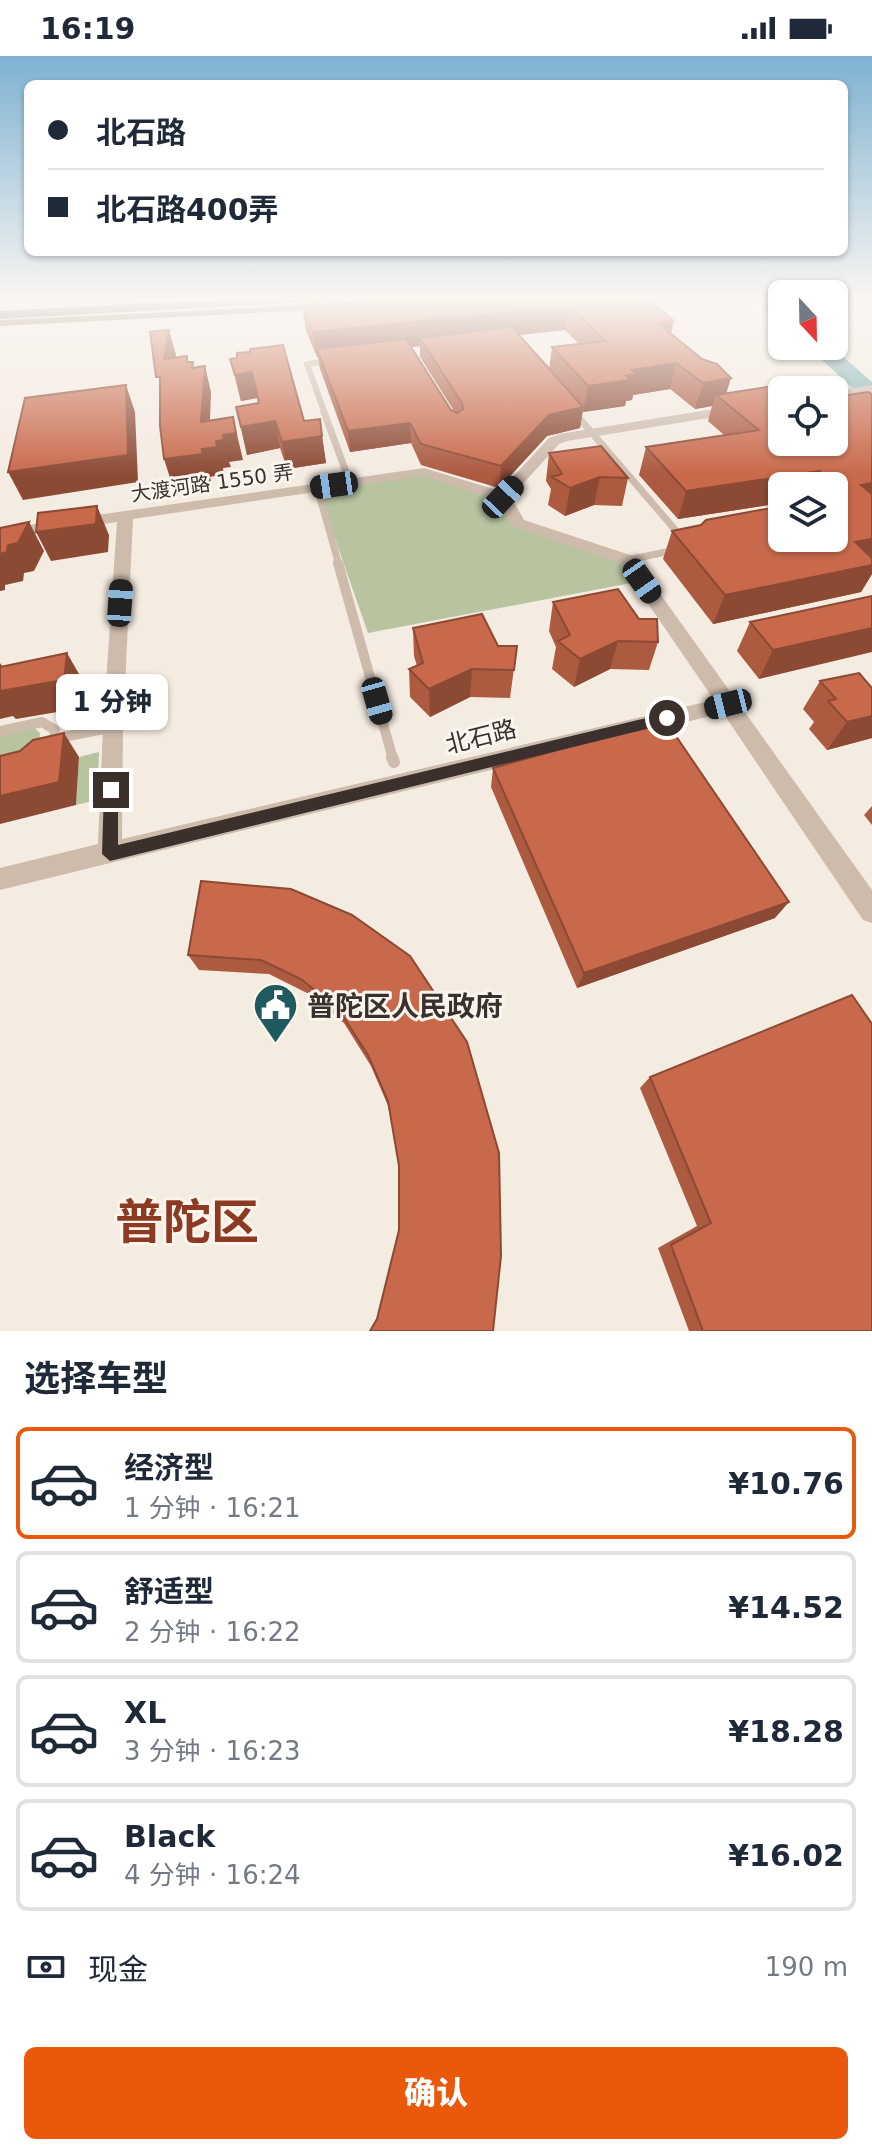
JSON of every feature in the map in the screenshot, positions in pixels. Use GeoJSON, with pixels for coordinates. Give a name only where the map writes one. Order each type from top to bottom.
{"type":"FeatureCollection","features":[{"type":"Feature","properties":{"kind":"street"},"geometry":{"type":"LineString","coordinates":[[848,393],[872,389]]}},
{"type":"Feature","properties":{"kind":"street"},"geometry":{"type":"LineString","coordinates":[[768,404],[591,432],[554,441],[503,497],[518,523],[627,560],[872,911]]}},
{"type":"Feature","properties":{"kind":"street","name":"大渡河路 1550 弄"},"geometry":{"type":"LineString","coordinates":[[0,534],[424,472],[503,497]]}},
{"type":"Feature","properties":{"kind":"street"},"geometry":{"type":"LineString","coordinates":[[110,854],[113,727],[125,516]]}},
{"type":"Feature","properties":{"kind":"street","name":"北石路"},"geometry":{"type":"LineString","coordinates":[[0,879],[728,704]]}},
{"type":"Feature","properties":{"kind":"lane"},"geometry":{"type":"LineString","coordinates":[[336,360],[307,364],[350,483]]}},
{"type":"Feature","properties":{"kind":"lane"},"geometry":{"type":"LineString","coordinates":[[561,397],[690,547],[627,560]]}},
{"type":"Feature","properties":{"kind":"lane"},"geometry":{"type":"LineString","coordinates":[[317,487],[394,762]]}},
{"type":"Feature","properties":{"kind":"lane"},"geometry":{"type":"LineString","coordinates":[[0,731],[42,722],[55,730],[53,749],[45,756]]}},
{"type":"Feature","properties":{"kind":"lane"},"geometry":{"type":"LineString","coordinates":[[54,739],[113,727]]}},
{"type":"Feature","properties":{"kind":"green space"},"geometry":{"type":"Polygon","coordinates":[[[424,472],[503,497],[518,523],[627,560],[642,581],[368,633],[317,487],[424,472]]]}},
{"type":"Feature","properties":{"kind":"green space"},"geometry":{"type":"Polygon","coordinates":[[[33,727],[40,733],[38,754],[0,768],[0,735],[33,727]]]}},
{"type":"Feature","properties":{"kind":"green space"},"geometry":{"type":"Polygon","coordinates":[[[99,752],[97,800],[76,805],[79,757],[99,752]]]}},
{"type":"Feature","properties":{"kind":"building"},"geometry":{"type":"Polygon","coordinates":[[[153,356],[164,356],[164,359],[187,356],[187,362],[193,362],[192,368],[205,366],[201,422],[233,417],[236,433],[223,435],[224,440],[216,441],[217,447],[202,449],[203,454],[164,459],[160,377],[156,377],[153,356]]]}},
{"type":"Feature","properties":{"kind":"building"},"geometry":{"type":"Polygon","coordinates":[[[286,356],[304,421],[320,419],[322,436],[282,442],[275,421],[241,427],[236,407],[259,403],[252,372],[235,375],[230,359],[286,356]]]}},
{"type":"Feature","properties":{"kind":"building"},"geometry":{"type":"Polygon","coordinates":[[[320,356],[417,356],[451,410],[457,413],[463,409],[432,356],[538,356],[583,407],[549,415],[501,466],[421,444],[410,423],[348,431],[320,356]]]}},
{"type":"Feature","properties":{"kind":"building"},"geometry":{"type":"Polygon","coordinates":[[[561,356],[699,356],[717,364],[731,378],[703,383],[676,363],[632,370],[637,374],[626,376],[630,380],[588,386],[561,356]]]}},
{"type":"Feature","properties":{"kind":"building"},"geometry":{"type":"Polygon","coordinates":[[[126,385],[128,455],[8,472],[25,398],[126,385]]]}},
{"type":"Feature","properties":{"kind":"building"},"geometry":{"type":"Polygon","coordinates":[[[768,387],[768,456],[848,456],[848,395],[872,394],[872,483],[861,485],[872,494],[872,539],[855,542],[872,558],[872,565],[725,595],[672,531],[701,525],[706,520],[768,509],[768,552],[848,552],[848,472],[768,472],[768,479],[686,491],[646,447],[759,430],[716,395],[768,387]]]}},
{"type":"Feature","properties":{"kind":"building"},"geometry":{"type":"Polygon","coordinates":[[[601,446],[628,478],[600,477],[570,488],[552,477],[562,474],[549,453],[601,446]]]}},
{"type":"Feature","properties":{"kind":"building"},"geometry":{"type":"Polygon","coordinates":[[[97,506],[96,524],[36,532],[38,513],[97,506]]]}},
{"type":"Feature","properties":{"kind":"building"},"geometry":{"type":"Polygon","coordinates":[[[29,522],[18,543],[8,545],[7,552],[0,554],[0,528],[29,522]]]}},
{"type":"Feature","properties":{"kind":"building"},"geometry":{"type":"Polygon","coordinates":[[[618,589],[639,619],[657,619],[658,642],[618,641],[580,659],[558,641],[570,635],[553,602],[618,589]]]}},
{"type":"Feature","properties":{"kind":"building"},"geometry":{"type":"Polygon","coordinates":[[[872,596],[872,628],[773,650],[750,622],[872,596]]]}},
{"type":"Feature","properties":{"kind":"building"},"geometry":{"type":"Polygon","coordinates":[[[482,614],[498,646],[517,646],[514,670],[472,669],[429,689],[409,669],[423,663],[413,628],[482,614]]]}},
{"type":"Feature","properties":{"kind":"building"},"geometry":{"type":"Polygon","coordinates":[[[67,653],[64,680],[0,691],[0,667],[67,653]]]}},
{"type":"Feature","properties":{"kind":"building"},"geometry":{"type":"Polygon","coordinates":[[[859,673],[872,688],[872,716],[847,722],[828,701],[836,699],[820,681],[859,673]]]}},
{"type":"Feature","properties":{"kind":"building"},"geometry":{"type":"Polygon","coordinates":[[[665,720],[789,902],[584,973],[493,768],[665,720]]]}},
{"type":"Feature","properties":{"kind":"building"},"geometry":{"type":"Polygon","coordinates":[[[64,733],[59,782],[0,796],[0,756],[20,751],[33,740],[64,733]]]}},
{"type":"Feature","properties":{"kind":"building"},"geometry":{"type":"Polygon","coordinates":[[[201,881],[291,889],[352,915],[410,956],[467,1042],[499,1153],[501,1256],[493,1331],[370,1331],[377,1319],[399,1230],[399,1166],[388,1101],[368,1055],[339,1010],[301,979],[261,960],[188,955],[201,881]]]}},
{"type":"Feature","properties":{"kind":"building"},"geometry":{"type":"Polygon","coordinates":[[[852,995],[872,1024],[872,1331],[703,1331],[671,1245],[711,1223],[650,1077],[852,995]]]}},
{"type":"Feature","properties":{"kind":"waterway"},"geometry":{"type":"LineString","coordinates":[[834,360],[872,394]]}},
{"type":"Feature","properties":{"kind":"place","name":"普陀区人民政府"},"geometry":{"type":"Point","coordinates":[276,1045]}},
{"type":"Feature","properties":{"kind":"district","name":"普陀区"},"geometry":{"type":"Point","coordinates":[187,1222]}},
{"type":"Feature","properties":{"kind":"route"},"geometry":{"type":"LineString","coordinates":[[111,790],[110,854],[667,718]]}}]}
